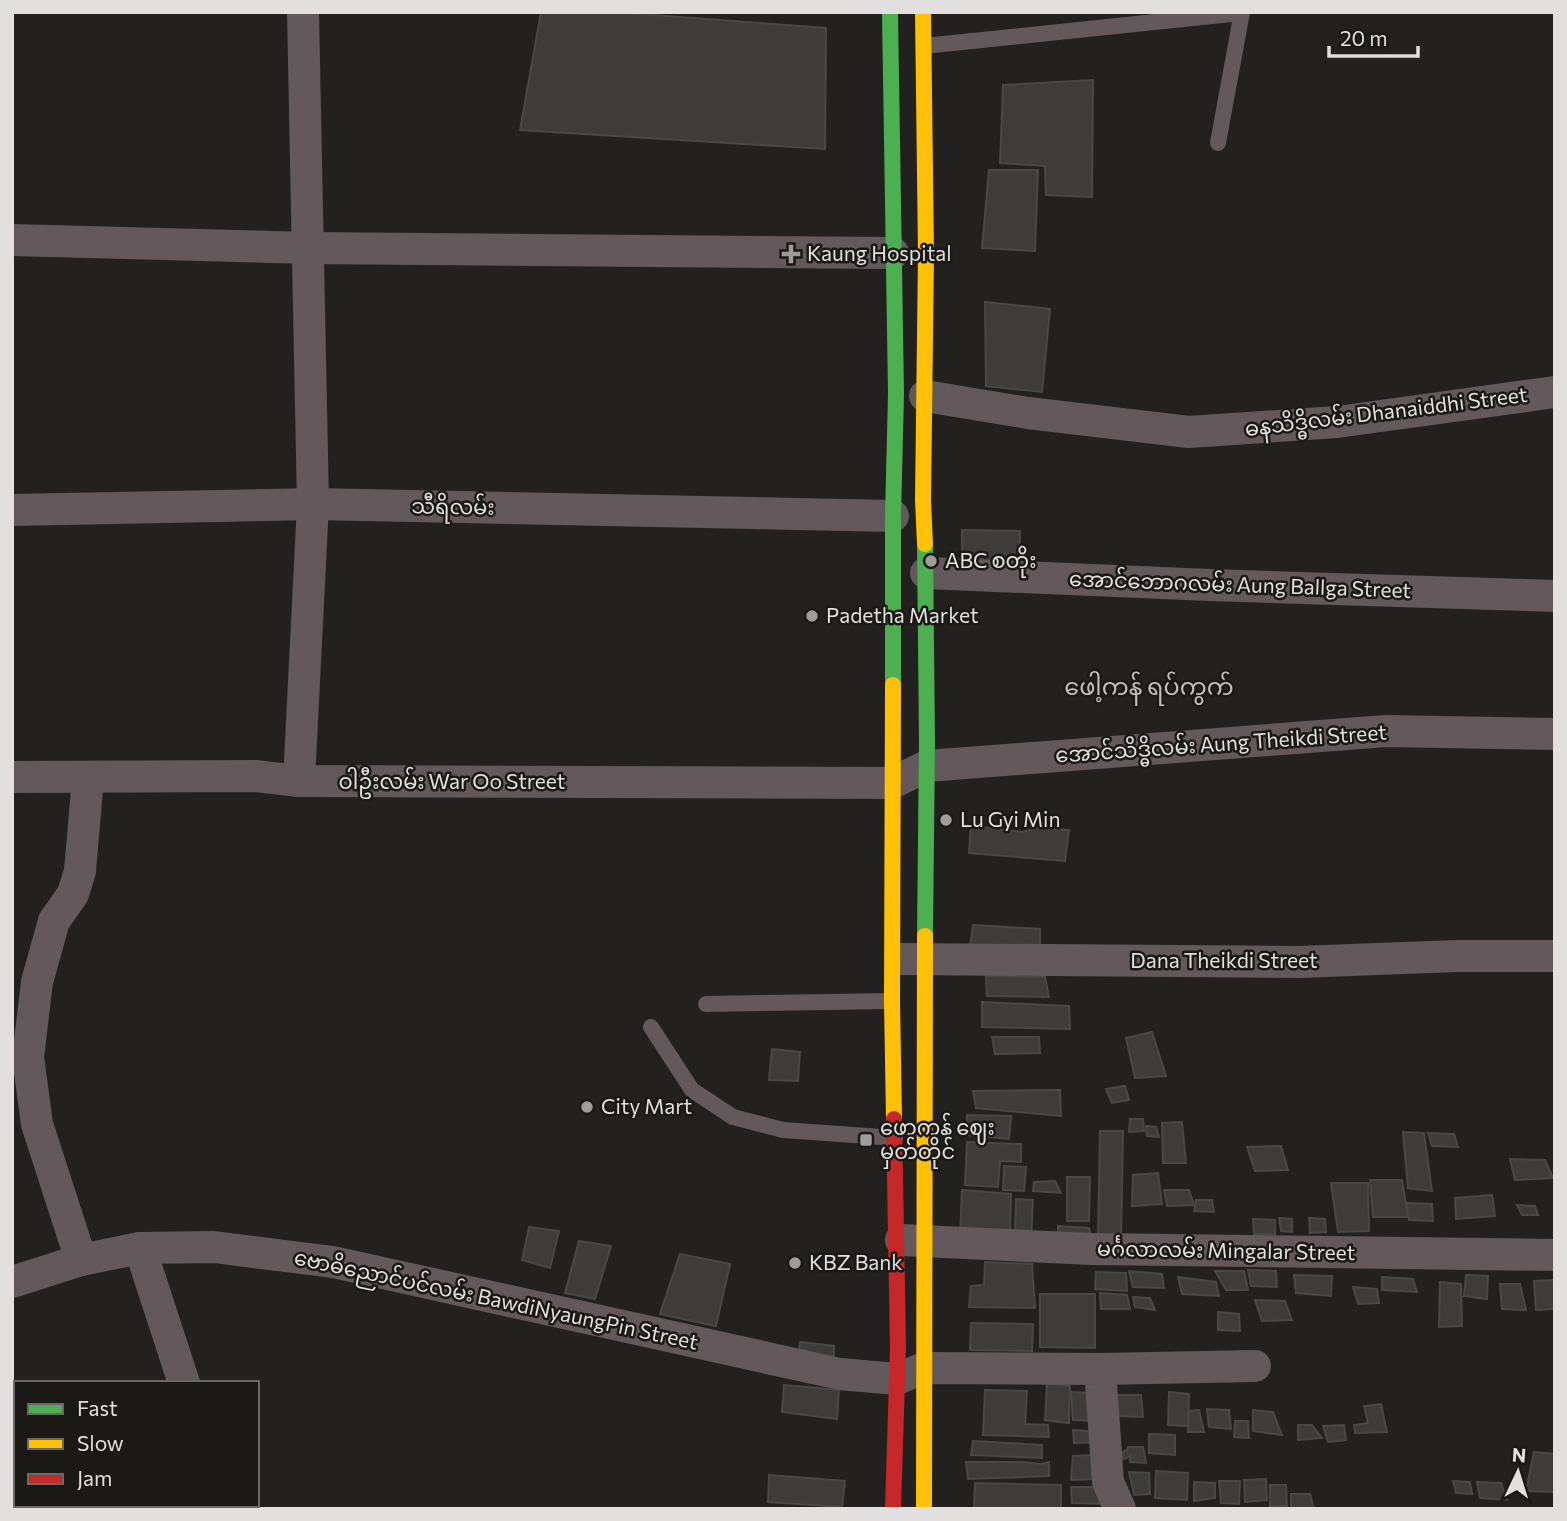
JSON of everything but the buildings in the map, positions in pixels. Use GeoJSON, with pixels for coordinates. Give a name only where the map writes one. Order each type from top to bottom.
{"type":"FeatureCollection","features":[{"type":"Feature","properties":{"kind":"main road"},"geometry":{"type":"LineString","coordinates":[[890,12],[907,44],[926,254],[923,500],[927,766],[925,959],[908,1001],[895,1138],[910,1240],[911,1374],[924,1509]]}},
{"type":"Feature","properties":{"kind":"main road"},"geometry":{"type":"LineString","coordinates":[[893,1509],[911,1374],[910,1240],[924,1139],[908,1001],[893,959],[893,516],[896,394],[893,253],[907,44],[923,12]]}},
{"type":"Feature","properties":{"kind":"main road"},"geometry":{"type":"LineString","coordinates":[[895,1138],[924,1139]]}},
{"type":"Feature","properties":{"kind":"street"},"geometry":{"type":"LineString","coordinates":[[299,781],[313,504],[303,12]]}},
{"type":"Feature","properties":{"kind":"street"},"geometry":{"type":"LineString","coordinates":[[12,240],[308,248],[893,253]]}},
{"type":"Feature","properties":{"kind":"street","name":"ဓနသိဒ္ဓိလမ်း Dhanaiddhi Street"},"geometry":{"type":"LineString","coordinates":[[925,396],[1028,413],[1189,432],[1337,422],[1555,392]]}},
{"type":"Feature","properties":{"kind":"street","name":"သီရိလမ်း"},"geometry":{"type":"LineString","coordinates":[[12,510],[313,504],[893,516]]}},
{"type":"Feature","properties":{"kind":"street","name":"အောင်ဘောဂလမ်း Aung Ballga Street"},"geometry":{"type":"LineString","coordinates":[[926,573],[1555,596]]}},
{"type":"Feature","properties":{"kind":"street","name":"အောင်သိဒ္ဓိလမ်း Aung Theikdi Street"},"geometry":{"type":"LineString","coordinates":[[892,783],[927,766],[1386,731],[1555,734]]}},
{"type":"Feature","properties":{"kind":"street","name":"ဝါဦးလမ်း War Oo Street"},"geometry":{"type":"LineString","coordinates":[[12,777],[255,776],[299,781],[892,783]]}},
{"type":"Feature","properties":{"kind":"street"},"geometry":{"type":"LineString","coordinates":[[81,1260],[37,1124],[28,1057],[40,970],[54,921],[73,894],[80,871],[88,778]]}},
{"type":"Feature","properties":{"kind":"street","name":"Dana Theikdi Street"},"geometry":{"type":"LineString","coordinates":[[893,959],[1298,962],[1456,956],[1555,956]]}},
{"type":"Feature","properties":{"kind":"street","name":"မင်္ဂလာလမ်း Mingalar Street"},"geometry":{"type":"LineString","coordinates":[[910,1240],[1092,1249],[1555,1255]]}},
{"type":"Feature","properties":{"kind":"street","name":"ဗောဓိညောင်ပင်လမ်း BawdiNyaungPin Street"},"geometry":{"type":"LineString","coordinates":[[12,1282],[81,1260],[140,1248],[214,1247],[333,1262],[840,1374],[1255,1366]]}},
{"type":"Feature","properties":{"kind":"street"},"geometry":{"type":"LineString","coordinates":[[140,1248],[183,1381]]}},
{"type":"Feature","properties":{"kind":"street"},"geometry":{"type":"LineString","coordinates":[[1100,1369],[1108,1482],[1120,1509]]}},
{"type":"Feature","properties":{"kind":"lane"},"geometry":{"type":"LineString","coordinates":[[907,44],[1241,13],[1218,143]]}},
{"type":"Feature","properties":{"kind":"lane"},"geometry":{"type":"LineString","coordinates":[[706,1004],[908,1001]]}},
{"type":"Feature","properties":{"kind":"lane"},"geometry":{"type":"LineString","coordinates":[[651,1027],[692,1090],[733,1117],[783,1130],[895,1138]]}},
{"type":"Feature","properties":{"kind":"traffic: fast"},"geometry":{"type":"LineString","coordinates":[[890,12],[896,394],[893,685]]}},
{"type":"Feature","properties":{"kind":"traffic: fast"},"geometry":{"type":"LineString","coordinates":[[925,544],[925,936]]}},
{"type":"Feature","properties":{"kind":"traffic: slow"},"geometry":{"type":"LineString","coordinates":[[923,12],[925,544]]}},
{"type":"Feature","properties":{"kind":"traffic: slow"},"geometry":{"type":"LineString","coordinates":[[893,685],[894,1119]]}},
{"type":"Feature","properties":{"kind":"traffic: slow"},"geometry":{"type":"LineString","coordinates":[[924,1509],[925,936]]}},
{"type":"Feature","properties":{"kind":"traffic: jam"},"geometry":{"type":"LineString","coordinates":[[893,1509],[898,1348],[894,1119]]}},
{"type":"Feature","properties":{"kind":"place","name":"Kaung Hospital"},"geometry":{"type":"Point","coordinates":[791,254]}},
{"type":"Feature","properties":{"kind":"place","name":"ABC စတိုး"},"geometry":{"type":"Point","coordinates":[931,561]}},
{"type":"Feature","properties":{"kind":"place","name":"Padetha Market"},"geometry":{"type":"Point","coordinates":[812,616]}},
{"type":"Feature","properties":{"kind":"place","name":"Lu Gyi Min"},"geometry":{"type":"Point","coordinates":[946,820]}},
{"type":"Feature","properties":{"kind":"place","name":"City Mart"},"geometry":{"type":"Point","coordinates":[587,1107]}},
{"type":"Feature","properties":{"kind":"place","name":"ဖော့ကန် ဈေး မှတ်တိုင်"},"geometry":{"type":"Point","coordinates":[866,1140]}},
{"type":"Feature","properties":{"kind":"place","name":"KBZ Bank"},"geometry":{"type":"Point","coordinates":[795,1263]}},
{"type":"Feature","properties":{"kind":"district","name":"ဖေါ့ကန် ရပ်ကွက်"},"geometry":{"type":"Point","coordinates":[1149,687]}}]}
